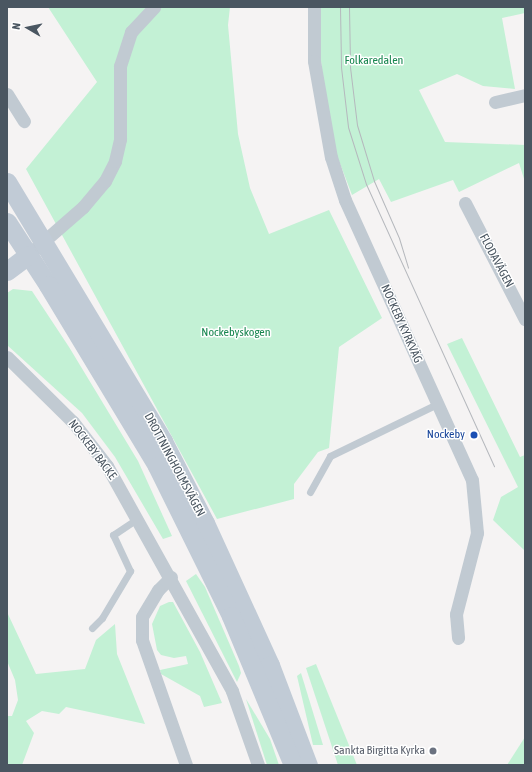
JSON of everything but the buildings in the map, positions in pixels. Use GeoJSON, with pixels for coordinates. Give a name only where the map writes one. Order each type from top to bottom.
{"type":"FeatureCollection","features":[{"type":"Feature","properties":{"kind":"main road","name":"DROTTNINGHOLMSVÄGEN"},"geometry":{"type":"LineString","coordinates":[[7,182],[45,242],[163,441],[205,523],[270,665],[308,765]]}},
{"type":"Feature","properties":{"kind":"main road","name":"DROTTNINGHOLMSVÄGEN"},"geometry":{"type":"LineString","coordinates":[[7,222],[160,473],[231,616],[293,765]]}},
{"type":"Feature","properties":{"kind":"main road"},"geometry":{"type":"LineString","coordinates":[[7,271],[28,255]]}},
{"type":"Feature","properties":{"kind":"street"},"geometry":{"type":"LineString","coordinates":[[28,255],[83,208],[105,181],[115,161],[120,139],[120,66],[131,32],[154,7]]}},
{"type":"Feature","properties":{"kind":"street","name":"NOCKEBY KYRKVÄG"},"geometry":{"type":"LineString","coordinates":[[314,7],[314,61],[331,157],[345,200],[472,480],[477,533],[456,614],[458,638]]}},
{"type":"Feature","properties":{"kind":"street"},"geometry":{"type":"LineString","coordinates":[[7,94],[24,121]]}},
{"type":"Feature","properties":{"kind":"street"},"geometry":{"type":"LineString","coordinates":[[496,102],[525,95]]}},
{"type":"Feature","properties":{"kind":"street","name":"FLODAVÄGEN"},"geometry":{"type":"LineString","coordinates":[[465,203],[525,319]]}},
{"type":"Feature","properties":{"kind":"street","name":"NOCKEBY BACKE"},"geometry":{"type":"LineString","coordinates":[[7,357],[73,422],[107,466],[171,578],[232,691],[258,765]]}},
{"type":"Feature","properties":{"kind":"street"},"geometry":{"type":"LineString","coordinates":[[171,578],[158,590],[142,617],[142,640],[186,765]]}},
{"type":"Feature","properties":{"kind":"lane"},"geometry":{"type":"LineString","coordinates":[[310,492],[330,456],[437,404]]}},
{"type":"Feature","properties":{"kind":"lane"},"geometry":{"type":"LineString","coordinates":[[92,628],[102,618],[130,571],[113,535],[137,519]]}},
{"type":"Feature","properties":{"kind":"green space","name":"Nockebyskogen"},"geometry":{"type":"Polygon","coordinates":[[[48,7],[230,7],[228,25],[238,134],[250,188],[269,234],[329,210],[382,318],[339,347],[329,448],[318,452],[294,484],[294,499],[217,519],[26,169],[97,82],[48,7]]]}},
{"type":"Feature","properties":{"kind":"green space","name":"Folkaredalen"},"geometry":{"type":"Polygon","coordinates":[[[321,7],[525,7],[525,13],[502,18],[515,89],[483,86],[457,74],[419,90],[445,142],[525,145],[525,182],[519,163],[459,192],[453,180],[391,202],[379,179],[352,195],[336,153],[326,105],[321,61],[321,7]]]}},
{"type":"Feature","properties":{"kind":"green space"},"geometry":{"type":"Polygon","coordinates":[[[13,289],[32,291],[69,347],[138,461],[172,536],[163,539],[115,457],[82,413],[7,345],[7,293],[13,289]]]}},
{"type":"Feature","properties":{"kind":"green space"},"geometry":{"type":"Polygon","coordinates":[[[462,338],[520,457],[525,455],[525,551],[493,520],[501,497],[518,487],[447,344],[462,338]]]}},
{"type":"Feature","properties":{"kind":"green space"},"geometry":{"type":"Polygon","coordinates":[[[196,574],[205,587],[239,666],[241,673],[237,682],[186,581],[196,574]]]}},
{"type":"Feature","properties":{"kind":"green space"},"geometry":{"type":"Polygon","coordinates":[[[173,602],[200,652],[222,703],[204,707],[200,696],[161,674],[160,670],[188,664],[186,656],[174,658],[161,655],[157,650],[152,624],[160,606],[173,602]]]}},
{"type":"Feature","properties":{"kind":"green space"},"geometry":{"type":"Polygon","coordinates":[[[7,612],[36,674],[85,669],[96,640],[115,624],[117,654],[145,724],[66,707],[59,714],[42,711],[26,721],[34,733],[22,765],[7,765],[7,716],[12,716],[18,700],[15,680],[7,661],[7,612]]]}},
{"type":"Feature","properties":{"kind":"green space"},"geometry":{"type":"Polygon","coordinates":[[[316,664],[357,765],[338,765],[306,668],[316,664]]]}},
{"type":"Feature","properties":{"kind":"green space"},"geometry":{"type":"Polygon","coordinates":[[[301,673],[323,745],[313,745],[297,676],[301,673]]]}},
{"type":"Feature","properties":{"kind":"green space"},"geometry":{"type":"Polygon","coordinates":[[[246,699],[270,739],[279,765],[267,765],[246,699]]]}},
{"type":"Feature","properties":{"kind":"green space"},"geometry":{"type":"Polygon","coordinates":[[[525,737],[525,765],[507,765],[525,737]]]}},
{"type":"Feature","properties":{"kind":"tram line"},"geometry":{"type":"LineString","coordinates":[[340,7],[341,67],[348,127],[366,184],[494,466]]}},
{"type":"Feature","properties":{"kind":"tram line"},"geometry":{"type":"LineString","coordinates":[[349,7],[350,67],[357,125],[374,181],[399,238],[408,268]]}},
{"type":"Feature","properties":{"kind":"place","name":"Nockeby"},"geometry":{"type":"Point","coordinates":[474,435]}},
{"type":"Feature","properties":{"kind":"place","name":"Sankta Birgitta Kyrka"},"geometry":{"type":"Point","coordinates":[433,751]}}]}
